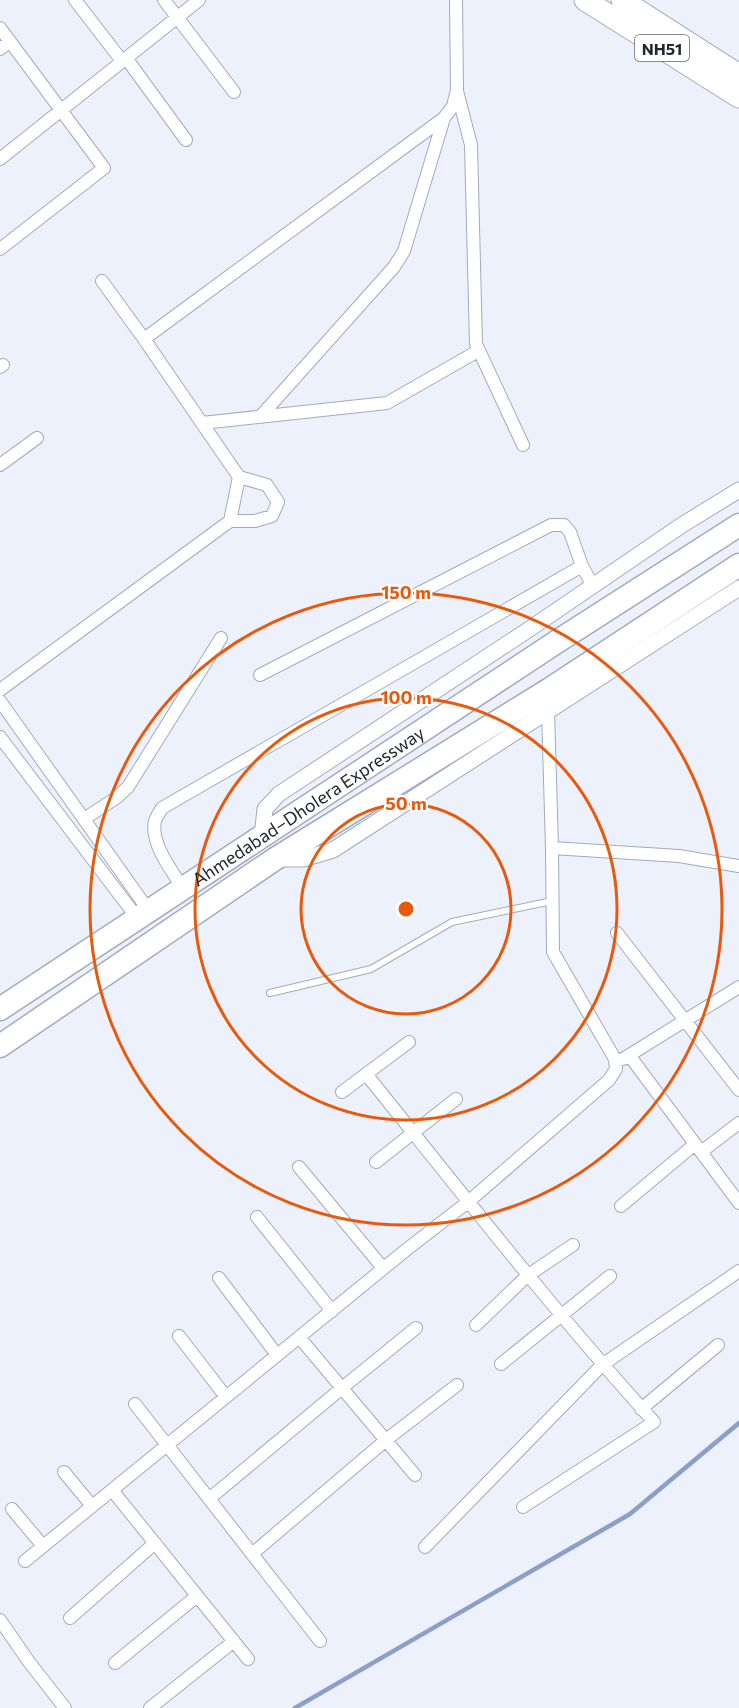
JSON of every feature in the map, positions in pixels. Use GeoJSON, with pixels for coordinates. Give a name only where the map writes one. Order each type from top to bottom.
{"type":"FeatureCollection","features":[{"type":"Feature","properties":{"kind":"highway","name":"NH51"},"geometry":{"type":"LineString","coordinates":[[585,0],[739,97]]}},
{"type":"Feature","properties":{"kind":"highway","name":"NH51"},"geometry":{"type":"LineString","coordinates":[[622,0],[739,75]]}},
{"type":"Feature","properties":{"kind":"highway","name":"Ahmedabad–Dholera Expressway"},"geometry":{"type":"LineString","coordinates":[[0,1009],[558,641],[739,525]]}},
{"type":"Feature","properties":{"kind":"highway","name":"Ahmedabad–Dholera Expressway"},"geometry":{"type":"LineString","coordinates":[[0,1046],[275,859],[550,688],[739,565]]}},
{"type":"Feature","properties":{"kind":"street"},"geometry":{"type":"LineString","coordinates":[[75,0],[186,140]]}},
{"type":"Feature","properties":{"kind":"street"},"geometry":{"type":"LineString","coordinates":[[164,0],[234,92]]}},
{"type":"Feature","properties":{"kind":"street"},"geometry":{"type":"LineString","coordinates":[[0,159],[199,0]]}},
{"type":"Feature","properties":{"kind":"street"},"geometry":{"type":"LineString","coordinates":[[456,0],[457,90],[471,145],[475,338],[478,351],[522,445]]}},
{"type":"Feature","properties":{"kind":"street"},"geometry":{"type":"LineString","coordinates":[[0,28],[5,45],[61,111],[104,168],[0,249]]}},
{"type":"Feature","properties":{"kind":"street"},"geometry":{"type":"LineString","coordinates":[[260,417],[394,267],[404,251],[444,118],[453,105],[457,90]]}},
{"type":"Feature","properties":{"kind":"street"},"geometry":{"type":"LineString","coordinates":[[144,339],[444,118]]}},
{"type":"Feature","properties":{"kind":"street"},"geometry":{"type":"LineString","coordinates":[[0,690],[230,521],[255,521],[272,516],[278,502],[267,485],[239,477],[102,281]]}},
{"type":"Feature","properties":{"kind":"street"},"geometry":{"type":"LineString","coordinates":[[202,423],[387,404],[478,351]]}},
{"type":"Feature","properties":{"kind":"street"},"geometry":{"type":"LineString","coordinates":[[0,465],[37,438]]}},
{"type":"Feature","properties":{"kind":"street"},"geometry":{"type":"LineString","coordinates":[[230,521],[239,477]]}},
{"type":"Feature","properties":{"kind":"street"},"geometry":{"type":"LineString","coordinates":[[262,837],[265,809],[279,794],[682,525],[739,490]]}},
{"type":"Feature","properties":{"kind":"street"},"geometry":{"type":"LineString","coordinates":[[260,675],[551,525],[564,525],[570,532],[582,566],[593,586]]}},
{"type":"Feature","properties":{"kind":"street"},"geometry":{"type":"LineString","coordinates":[[183,889],[160,849],[155,833],[155,819],[162,808],[582,566]]}},
{"type":"Feature","properties":{"kind":"street"},"geometry":{"type":"LineString","coordinates":[[275,859],[303,859],[333,850],[739,588]]}},
{"type":"Feature","properties":{"kind":"street"},"geometry":{"type":"LineString","coordinates":[[84,819],[116,798],[128,787],[221,638]]}},
{"type":"Feature","properties":{"kind":"street"},"geometry":{"type":"LineString","coordinates":[[2,708],[84,819],[143,915]]}},
{"type":"Feature","properties":{"kind":"street"},"geometry":{"type":"LineString","coordinates":[[25,1561],[383,1268],[468,1202],[609,1080],[616,1069],[615,1059],[553,952],[548,711]]}},
{"type":"Feature","properties":{"kind":"street"},"geometry":{"type":"LineString","coordinates":[[0,737],[143,915]]}},
{"type":"Feature","properties":{"kind":"street"},"geometry":{"type":"LineString","coordinates":[[552,848],[679,856],[739,866]]}},
{"type":"Feature","properties":{"kind":"street"},"geometry":{"type":"LineString","coordinates":[[616,933],[739,1090]]}},
{"type":"Feature","properties":{"kind":"street"},"geometry":{"type":"LineString","coordinates":[[615,1064],[739,987]]}},
{"type":"Feature","properties":{"kind":"street"},"geometry":{"type":"LineString","coordinates":[[342,1092],[409,1042]]}},
{"type":"Feature","properties":{"kind":"street"},"geometry":{"type":"LineString","coordinates":[[629,1055],[739,1203]]}},
{"type":"Feature","properties":{"kind":"street"},"geometry":{"type":"LineString","coordinates":[[366,1074],[527,1276],[602,1365],[654,1422],[523,1507]]}},
{"type":"Feature","properties":{"kind":"street"},"geometry":{"type":"LineString","coordinates":[[376,1162],[456,1099]]}},
{"type":"Feature","properties":{"kind":"street"},"geometry":{"type":"LineString","coordinates":[[621,1206],[698,1148],[739,1123]]}},
{"type":"Feature","properties":{"kind":"street"},"geometry":{"type":"LineString","coordinates":[[299,1167],[383,1268]]}},
{"type":"Feature","properties":{"kind":"street"},"geometry":{"type":"LineString","coordinates":[[257,1217],[332,1311]]}},
{"type":"Feature","properties":{"kind":"street"},"geometry":{"type":"LineString","coordinates":[[476,1325],[527,1276],[573,1245]]}},
{"type":"Feature","properties":{"kind":"street"},"geometry":{"type":"LineString","coordinates":[[425,1547],[602,1365],[739,1271]]}},
{"type":"Feature","properties":{"kind":"street"},"geometry":{"type":"LineString","coordinates":[[501,1364],[610,1276]]}},
{"type":"Feature","properties":{"kind":"street"},"geometry":{"type":"LineString","coordinates":[[219,1278],[278,1355]]}},
{"type":"Feature","properties":{"kind":"street"},"geometry":{"type":"LineString","coordinates":[[209,1500],[416,1328]]}},
{"type":"Feature","properties":{"kind":"street"},"geometry":{"type":"LineString","coordinates":[[179,1336],[226,1397]]}},
{"type":"Feature","properties":{"kind":"street"},"geometry":{"type":"LineString","coordinates":[[299,1337],[416,1475]]}},
{"type":"Feature","properties":{"kind":"street"},"geometry":{"type":"LineString","coordinates":[[641,1408],[718,1346]]}},
{"type":"Feature","properties":{"kind":"street"},"geometry":{"type":"LineString","coordinates":[[252,1554],[386,1440],[457,1385]]}},
{"type":"Feature","properties":{"kind":"street"},"geometry":{"type":"LineString","coordinates":[[135,1404],[320,1641]]}},
{"type":"Feature","properties":{"kind":"street"},"geometry":{"type":"LineString","coordinates":[[64,1472],[92,1506]]}},
{"type":"Feature","properties":{"kind":"street"},"geometry":{"type":"LineString","coordinates":[[112,1490],[248,1659]]}},
{"type":"Feature","properties":{"kind":"street"},"geometry":{"type":"LineString","coordinates":[[12,1509],[43,1546]]}},
{"type":"Feature","properties":{"kind":"street"},"geometry":{"type":"LineString","coordinates":[[70,1618],[155,1543]]}},
{"type":"Feature","properties":{"kind":"street"},"geometry":{"type":"LineString","coordinates":[[115,1663],[197,1596]]}},
{"type":"Feature","properties":{"kind":"street"},"geometry":{"type":"LineString","coordinates":[[0,1620],[65,1708]]}},
{"type":"Feature","properties":{"kind":"street"},"geometry":{"type":"LineString","coordinates":[[150,1708],[234,1641]]}},
{"type":"Feature","properties":{"kind":"lane"},"geometry":{"type":"LineString","coordinates":[[270,993],[371,969],[452,922],[553,901]]}},
{"type":"Feature","properties":{"kind":"waterway"},"geometry":{"type":"LineString","coordinates":[[295,1708],[630,1514],[739,1423]]}}]}
